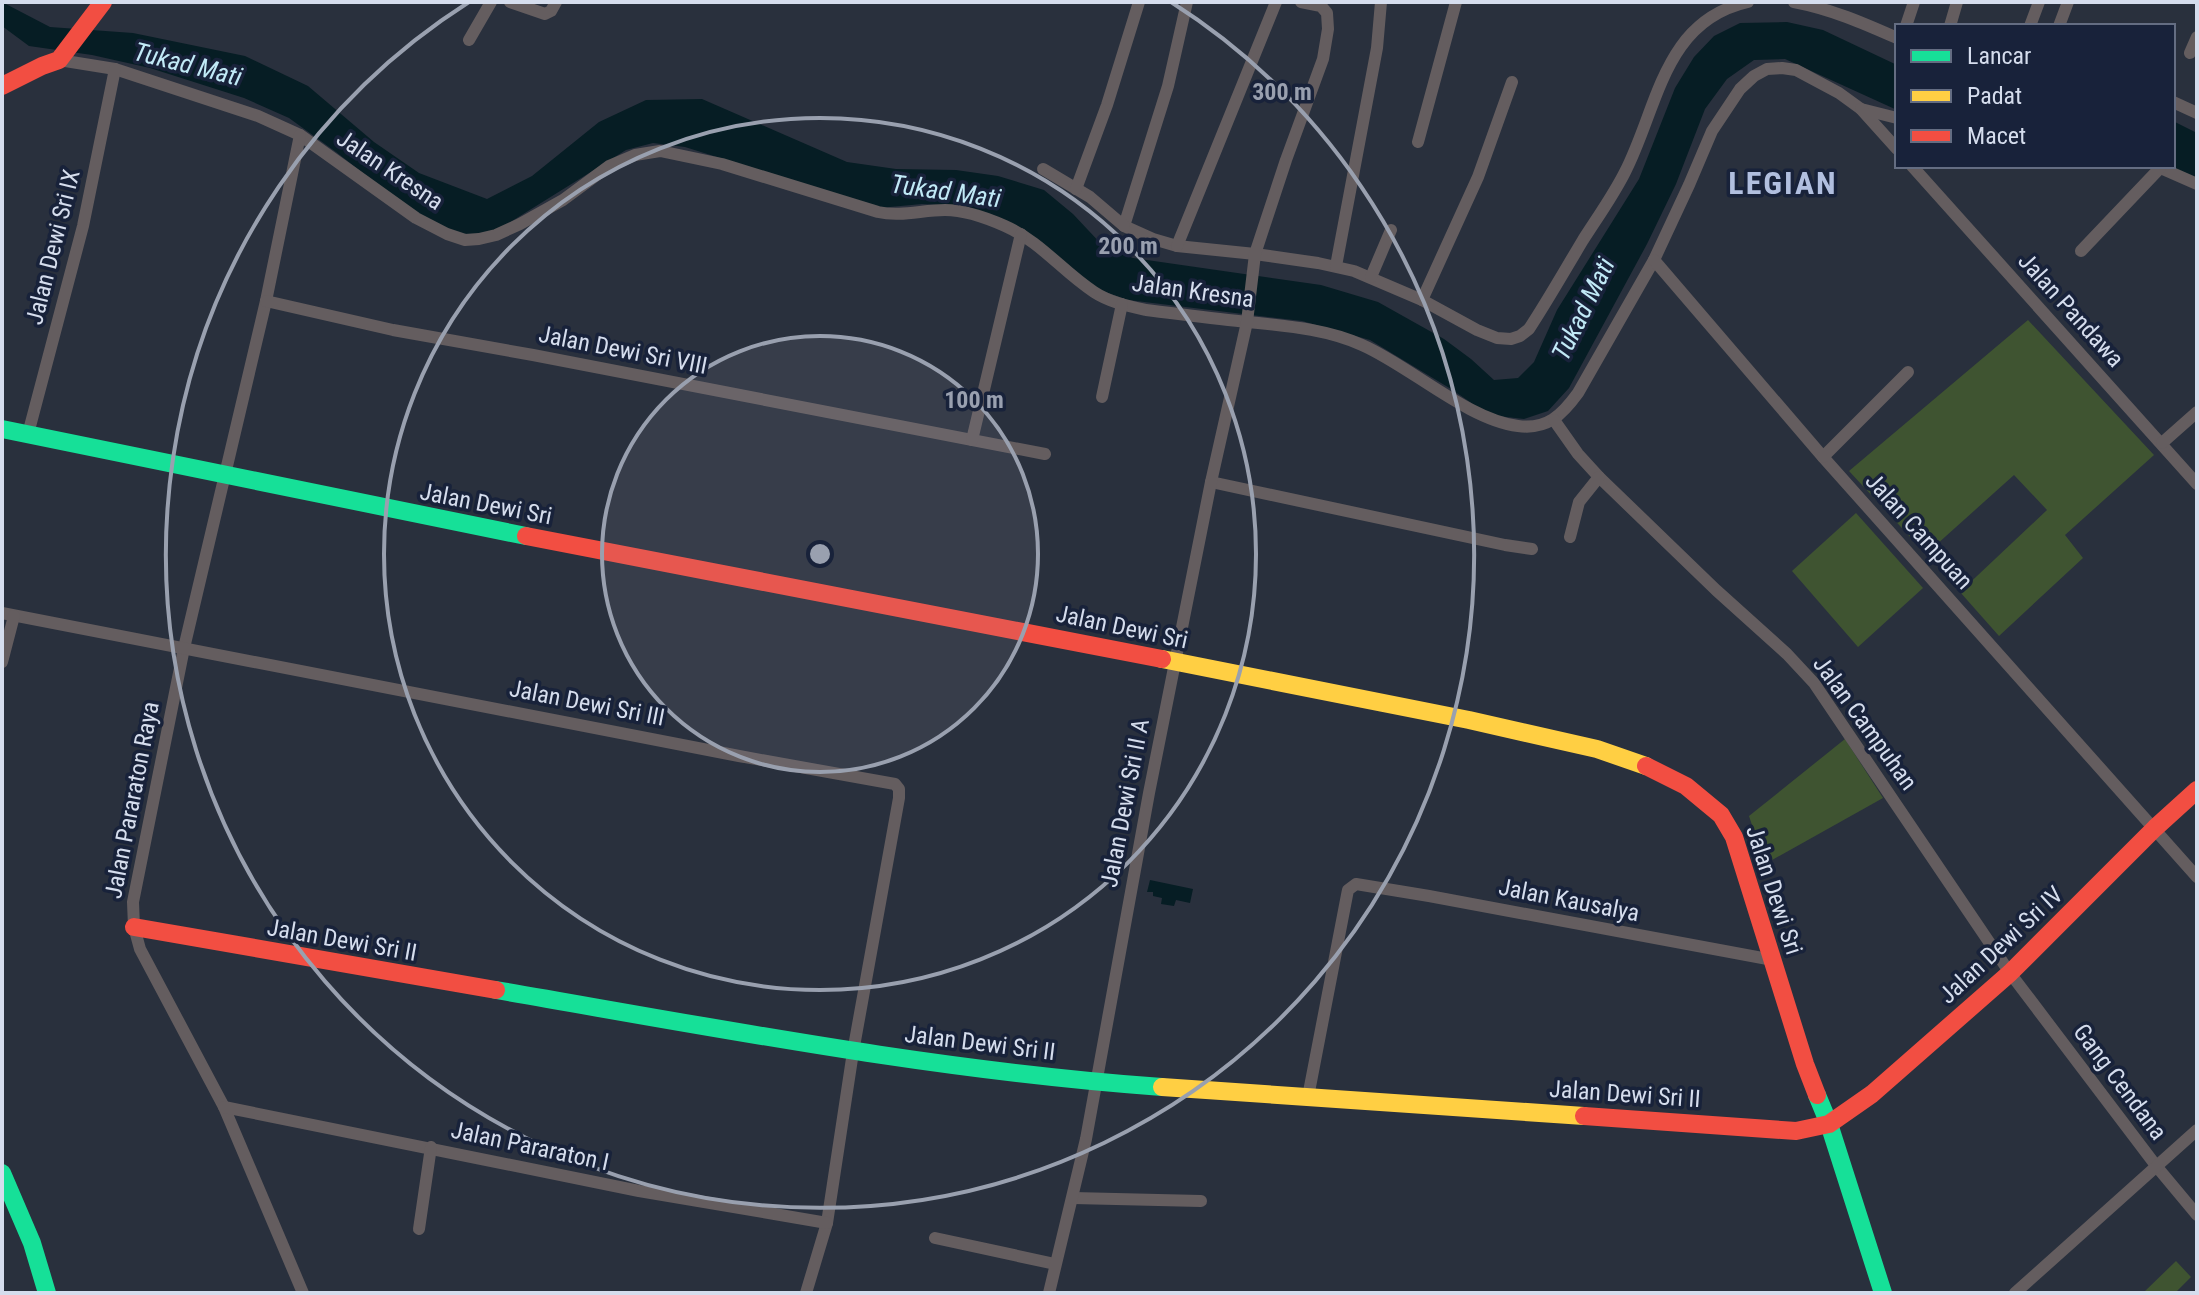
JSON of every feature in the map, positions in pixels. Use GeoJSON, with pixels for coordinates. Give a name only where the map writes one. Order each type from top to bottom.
{"type":"FeatureCollection","features":[{"type":"Feature","properties":{"kind":"street"},"geometry":{"type":"LineString","coordinates":[[469,40],[491,2]]}},
{"type":"Feature","properties":{"kind":"street"},"geometry":{"type":"LineString","coordinates":[[510,2],[545,14],[556,2]]}},
{"type":"Feature","properties":{"kind":"street"},"geometry":{"type":"LineString","coordinates":[[1076,189],[1107,105],[1139,2]]}},
{"type":"Feature","properties":{"kind":"street"},"geometry":{"type":"LineString","coordinates":[[1124,226],[1168,86],[1187,2]]}},
{"type":"Feature","properties":{"kind":"street"},"geometry":{"type":"LineString","coordinates":[[1177,246],[1276,2]]}},
{"type":"Feature","properties":{"kind":"street","name":"Jalan Dewi Sri II A"},"geometry":{"type":"LineString","coordinates":[[1049,1293],[1073,1198],[1174,663],[1247,320],[1254,256],[1323,59],[1327,13],[1324,7],[1301,2]]}},
{"type":"Feature","properties":{"kind":"street"},"geometry":{"type":"LineString","coordinates":[[1336,266],[1377,48],[1381,2]]}},
{"type":"Feature","properties":{"kind":"street"},"geometry":{"type":"LineString","coordinates":[[1418,142],[1456,2]]}},
{"type":"Feature","properties":{"kind":"street"},"geometry":{"type":"LineString","coordinates":[[1043,169],[1090,197],[1124,226],[1153,239],[1177,246],[1336,266],[1371,277],[1422,300],[1477,330],[1497,338],[1511,339],[1529,329],[1624,175],[1658,90],[1680,46],[1691,33],[1720,11],[1746,2]]}},
{"type":"Feature","properties":{"kind":"street"},"geometry":{"type":"LineString","coordinates":[[1794,2],[1810,3],[1846,15],[1895,37]]}},
{"type":"Feature","properties":{"kind":"street"},"geometry":{"type":"LineString","coordinates":[[1907,24],[1914,2]]}},
{"type":"Feature","properties":{"kind":"street"},"geometry":{"type":"LineString","coordinates":[[1951,24],[1957,2]]}},
{"type":"Feature","properties":{"kind":"street"},"geometry":{"type":"LineString","coordinates":[[2031,24],[2039,2]]}},
{"type":"Feature","properties":{"kind":"street"},"geometry":{"type":"LineString","coordinates":[[2060,24],[2068,2]]}},
{"type":"Feature","properties":{"kind":"street"},"geometry":{"type":"LineString","coordinates":[[2,86],[62,57],[99,8]]}},
{"type":"Feature","properties":{"kind":"street"},"geometry":{"type":"LineString","coordinates":[[2190,53],[2197,37]]}},
{"type":"Feature","properties":{"kind":"street","name":"Jalan Kresna"},"geometry":{"type":"LineString","coordinates":[[62,57],[115,69],[258,116],[300,135],[416,218],[465,240],[496,235],[520,224],[563,200],[609,166],[635,155],[660,151],[685,155],[878,212],[893,215],[950,210],[988,219],[1021,234],[1041,247],[1086,287],[1122,304],[1146,310],[1327,332],[1364,345],[1488,418],[1535,427],[1554,420]]}},
{"type":"Feature","properties":{"kind":"street","name":"Jalan Dewi Sri IX"},"geometry":{"type":"LineString","coordinates":[[28,434],[83,226],[115,69]]}},
{"type":"Feature","properties":{"kind":"street"},"geometry":{"type":"LineString","coordinates":[[1554,420],[1578,393],[1654,260],[1712,131],[1740,89],[1754,76],[1767,69],[1796,70],[1839,93],[1861,109],[1895,147]]}},
{"type":"Feature","properties":{"kind":"street"},"geometry":{"type":"LineString","coordinates":[[1422,300],[1478,177],[1512,82]]}},
{"type":"Feature","properties":{"kind":"street"},"geometry":{"type":"LineString","coordinates":[[2175,103],[2197,113]]}},
{"type":"Feature","properties":{"kind":"street"},"geometry":{"type":"LineString","coordinates":[[1861,109],[1895,118]]}},
{"type":"Feature","properties":{"kind":"street","name":"Jalan Pararaton Raya"},"geometry":{"type":"LineString","coordinates":[[300,135],[266,301],[184,648],[133,902],[134,927],[140,949],[224,1107],[303,1293]]}},
{"type":"Feature","properties":{"kind":"street","name":"Jalan Pandawa"},"geometry":{"type":"LineString","coordinates":[[1914,168],[2197,484]]}},
{"type":"Feature","properties":{"kind":"street"},"geometry":{"type":"LineString","coordinates":[[2081,251],[2157,168]]}},
{"type":"Feature","properties":{"kind":"street"},"geometry":{"type":"LineString","coordinates":[[2160,168],[2197,184]]}},
{"type":"Feature","properties":{"kind":"street"},"geometry":{"type":"LineString","coordinates":[[1371,277],[1391,230]]}},
{"type":"Feature","properties":{"kind":"street"},"geometry":{"type":"LineString","coordinates":[[972,440],[1021,234]]}},
{"type":"Feature","properties":{"kind":"street","name":"Jalan Campuan"},"geometry":{"type":"LineString","coordinates":[[1654,260],[1823,457],[2197,877]]}},
{"type":"Feature","properties":{"kind":"street","name":"Jalan Dewi Sri VIII"},"geometry":{"type":"LineString","coordinates":[[266,301],[393,330],[1045,454]]}},
{"type":"Feature","properties":{"kind":"street"},"geometry":{"type":"LineString","coordinates":[[1102,397],[1122,304]]}},
{"type":"Feature","properties":{"kind":"street"},"geometry":{"type":"LineString","coordinates":[[1823,457],[1908,372]]}},
{"type":"Feature","properties":{"kind":"street"},"geometry":{"type":"LineString","coordinates":[[2162,443],[2197,412]]}},
{"type":"Feature","properties":{"kind":"street","name":"Jalan Campuhan"},"geometry":{"type":"LineString","coordinates":[[1554,420],[1599,477],[1814,683],[2010,973]]}},
{"type":"Feature","properties":{"kind":"street","name":"Jalan Dewi Sri"},"geometry":{"type":"LineString","coordinates":[[2,429],[436,519],[837,595],[1541,736],[1622,757],[1667,775],[1704,799],[1721,815],[1741,854],[1805,1064],[1829,1124],[1883,1293]]}},
{"type":"Feature","properties":{"kind":"street"},"geometry":{"type":"LineString","coordinates":[[1570,537],[1579,502],[1599,477]]}},
{"type":"Feature","properties":{"kind":"street"},"geometry":{"type":"LineString","coordinates":[[1211,482],[1532,549]]}},
{"type":"Feature","properties":{"kind":"street"},"geometry":{"type":"LineString","coordinates":[[2,662],[8,614]]}},
{"type":"Feature","properties":{"kind":"street","name":"Jalan Dewi Sri III"},"geometry":{"type":"LineString","coordinates":[[8,614],[895,784],[899,789],[899,798],[853,1052]]}},
{"type":"Feature","properties":{"kind":"street","name":"Jalan Dewi Sri IV"},"geometry":{"type":"LineString","coordinates":[[1829,1124],[1865,1100],[2010,973],[2197,790]]}},
{"type":"Feature","properties":{"kind":"street","name":"Jalan Kausalya"},"geometry":{"type":"LineString","coordinates":[[1308,1097],[1348,890],[1356,884],[1773,960]]}},
{"type":"Feature","properties":{"kind":"street","name":"Jalan Dewi Sri II"},"geometry":{"type":"LineString","coordinates":[[134,927],[853,1052],[1096,1082],[1796,1131],[1829,1124]]}},
{"type":"Feature","properties":{"kind":"street","name":"Gang Cendana"},"geometry":{"type":"LineString","coordinates":[[2010,973],[2197,1215]]}},
{"type":"Feature","properties":{"kind":"street"},"geometry":{"type":"LineString","coordinates":[[806,1293],[827,1223],[853,1052]]}},
{"type":"Feature","properties":{"kind":"street","name":"Jalan Pararaton I"},"geometry":{"type":"LineString","coordinates":[[224,1107],[639,1191],[827,1223]]}},
{"type":"Feature","properties":{"kind":"street"},"geometry":{"type":"LineString","coordinates":[[2015,1293],[2197,1130]]}},
{"type":"Feature","properties":{"kind":"street"},"geometry":{"type":"LineString","coordinates":[[419,1229],[431,1147]]}},
{"type":"Feature","properties":{"kind":"street"},"geometry":{"type":"LineString","coordinates":[[2,1173],[32,1243],[47,1293]]}},
{"type":"Feature","properties":{"kind":"street"},"geometry":{"type":"LineString","coordinates":[[1073,1198],[1201,1201]]}},
{"type":"Feature","properties":{"kind":"street"},"geometry":{"type":"LineString","coordinates":[[935,1238],[1055,1264]]}},
{"type":"Feature","properties":{"kind":"green space"},"geometry":{"type":"Polygon","coordinates":[[[2028,320],[2154,455],[2065,535],[2083,558],[1999,636],[1960,592],[2047,510],[2014,475],[1926,554],[1849,471],[2028,320]]]}},
{"type":"Feature","properties":{"kind":"green space"},"geometry":{"type":"Polygon","coordinates":[[[1856,513],[1923,588],[1858,647],[1792,571],[1856,513]]]}},
{"type":"Feature","properties":{"kind":"green space"},"geometry":{"type":"Polygon","coordinates":[[[1845,739],[1883,798],[1765,864],[1749,816],[1845,739]]]}},
{"type":"Feature","properties":{"kind":"green space"},"geometry":{"type":"Polygon","coordinates":[[[2176,1261],[2191,1277],[2175,1293],[2143,1293],[2176,1261]]]}},
{"type":"Feature","properties":{"kind":"water","name":"Tukad Mati"},"geometry":{"type":"Polygon","coordinates":[[[2,2],[50,27],[133,33],[245,56],[308,86],[374,142],[419,173],[487,199],[532,176],[599,122],[646,100],[702,99],[847,162],[896,169],[956,170],[998,176],[1044,190],[1073,214],[1104,247],[1133,258],[1321,285],[1378,302],[1444,339],[1494,380],[1518,378],[1534,362],[1557,310],[1639,179],[1675,88],[1694,57],[1714,36],[1740,23],[1787,22],[1823,30],[1895,64],[1895,109],[1785,59],[1754,60],[1727,79],[1705,109],[1676,184],[1647,244],[1569,388],[1548,411],[1524,419],[1489,415],[1370,340],[1302,321],[1128,300],[1097,289],[1065,266],[960,206],[922,204],[879,208],[685,147],[653,143],[626,150],[496,231],[472,238],[446,231],[414,213],[289,118],[244,98],[150,68],[92,55],[29,46],[2,26],[2,2]]]}},
{"type":"Feature","properties":{"kind":"water"},"geometry":{"type":"Polygon","coordinates":[[[2175,122],[2197,133],[2197,179],[2172,168],[2175,168],[2175,122]]]}},
{"type":"Feature","properties":{"kind":"water"},"geometry":{"type":"Polygon","coordinates":[[[1150,880],[1193,889],[1190,903],[1176,900],[1174,906],[1161,904],[1162,898],[1147,892],[1150,880]]]}},
{"type":"Feature","properties":{"kind":"traffic: fast"},"geometry":{"type":"LineString","coordinates":[[2,429],[526,536]]}},
{"type":"Feature","properties":{"kind":"traffic: fast"},"geometry":{"type":"LineString","coordinates":[[496,990],[911,1059],[1162,1087]]}},
{"type":"Feature","properties":{"kind":"traffic: fast"},"geometry":{"type":"LineString","coordinates":[[1817,1095],[1883,1293]]}},
{"type":"Feature","properties":{"kind":"traffic: fast"},"geometry":{"type":"LineString","coordinates":[[2,1173],[32,1243],[47,1293]]}},
{"type":"Feature","properties":{"kind":"traffic: slow"},"geometry":{"type":"LineString","coordinates":[[1162,659],[1469,720],[1597,749],[1646,766]]}},
{"type":"Feature","properties":{"kind":"traffic: slow"},"geometry":{"type":"LineString","coordinates":[[1162,1087],[1584,1116]]}},
{"type":"Feature","properties":{"kind":"traffic: jam"},"geometry":{"type":"LineString","coordinates":[[2,86],[59,60],[103,2]]}},
{"type":"Feature","properties":{"kind":"traffic: jam"},"geometry":{"type":"LineString","coordinates":[[526,536],[1162,659]]}},
{"type":"Feature","properties":{"kind":"traffic: jam"},"geometry":{"type":"LineString","coordinates":[[1646,766],[1686,786],[1721,815],[1734,837],[1817,1095]]}},
{"type":"Feature","properties":{"kind":"traffic: jam"},"geometry":{"type":"LineString","coordinates":[[1584,1116],[1796,1131],[1829,1124],[1872,1094],[2010,973],[2197,790]]}},
{"type":"Feature","properties":{"kind":"traffic: jam"},"geometry":{"type":"LineString","coordinates":[[134,927],[496,990]]}},
{"type":"Feature","properties":{"kind":"district","name":"LEGIAN"},"geometry":{"type":"Point","coordinates":[1783,183]}}]}
